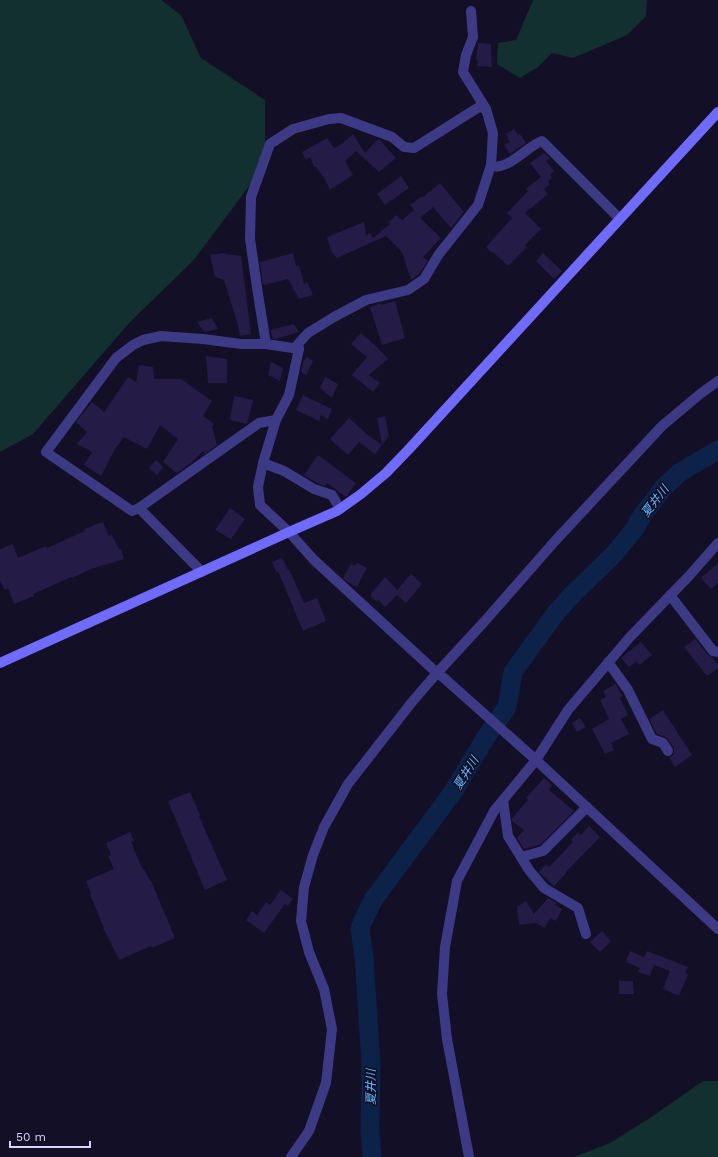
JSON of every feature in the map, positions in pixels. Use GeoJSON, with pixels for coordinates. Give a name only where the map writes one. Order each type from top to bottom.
{"type":"FeatureCollection","features":[{"type":"Feature","properties":{"kind":"street"},"geometry":{"type":"LineString","coordinates":[[471,11],[473,37],[466,55],[463,72],[486,109],[493,133],[491,165],[478,205],[439,254],[424,279],[408,290],[366,300],[308,333],[298,344],[299,349],[289,395],[276,420],[263,463],[258,487],[260,505],[289,532],[314,560],[440,676],[536,760],[718,929]]}},
{"type":"Feature","properties":{"kind":"street"},"geometry":{"type":"LineString","coordinates":[[266,344],[250,239],[251,197],[270,144],[293,130],[329,119],[341,118],[392,137],[404,147],[414,148],[479,107],[486,109]]}},
{"type":"Feature","properties":{"kind":"street"},"geometry":{"type":"LineString","coordinates":[[0,663],[340,509],[362,494],[395,463],[718,112]]}},
{"type":"Feature","properties":{"kind":"street"},"geometry":{"type":"LineString","coordinates":[[491,165],[495,168],[505,165],[536,143],[542,141],[619,218]]}},
{"type":"Feature","properties":{"kind":"street"},"geometry":{"type":"LineString","coordinates":[[276,420],[259,423],[132,511],[46,452],[116,358],[133,345],[143,340],[161,336],[241,344],[266,344],[299,349]]}},
{"type":"Feature","properties":{"kind":"street"},"geometry":{"type":"LineString","coordinates":[[291,1157],[309,1131],[326,1083],[332,1029],[324,989],[309,952],[301,921],[304,887],[313,855],[324,827],[348,784],[412,702],[440,676],[484,622],[555,541],[642,446],[662,426],[718,381]]}},
{"type":"Feature","properties":{"kind":"street"},"geometry":{"type":"LineString","coordinates":[[263,463],[284,471],[314,489],[332,495],[340,509]]}},
{"type":"Feature","properties":{"kind":"street"},"geometry":{"type":"LineString","coordinates":[[138,508],[202,572]]}},
{"type":"Feature","properties":{"kind":"street"},"geometry":{"type":"LineString","coordinates":[[469,1157],[447,1039],[442,994],[445,947],[457,881],[494,811],[536,760],[568,710],[630,637],[718,543]]}},
{"type":"Feature","properties":{"kind":"street"},"geometry":{"type":"LineString","coordinates":[[670,595],[714,651],[718,652]]}},
{"type":"Feature","properties":{"kind":"street"},"geometry":{"type":"LineString","coordinates":[[608,662],[628,690],[652,739],[663,743],[668,751]]}},
{"type":"Feature","properties":{"kind":"street"},"geometry":{"type":"LineString","coordinates":[[503,800],[508,836],[529,870],[544,888],[578,908],[586,934]]}},
{"type":"Feature","properties":{"kind":"street"},"geometry":{"type":"LineString","coordinates":[[521,857],[543,851],[586,807]]}},
{"type":"Feature","properties":{"kind":"green space"},"geometry":{"type":"Polygon","coordinates":[[[0,0],[161,0],[181,15],[201,58],[265,100],[265,165],[193,261],[130,322],[33,434],[0,452],[0,0]]]}},
{"type":"Feature","properties":{"kind":"green space"},"geometry":{"type":"Polygon","coordinates":[[[533,0],[647,0],[646,16],[627,35],[573,58],[552,53],[538,67],[520,78],[497,64],[498,43],[516,40],[533,0]]]}},
{"type":"Feature","properties":{"kind":"green space"},"geometry":{"type":"Polygon","coordinates":[[[703,1081],[718,1081],[718,1157],[574,1157],[610,1143],[653,1116],[703,1081]]]}},
{"type":"Feature","properties":{"kind":"building"},"geometry":{"type":"Polygon","coordinates":[[[478,43],[491,44],[492,67],[477,66],[478,61],[476,59],[478,43]]]}},
{"type":"Feature","properties":{"kind":"building"},"geometry":{"type":"Polygon","coordinates":[[[514,129],[518,135],[520,134],[526,143],[510,154],[504,145],[510,142],[506,134],[514,129]]]}},
{"type":"Feature","properties":{"kind":"building"},"geometry":{"type":"Polygon","coordinates":[[[353,134],[365,153],[378,139],[396,158],[379,172],[356,151],[345,161],[353,175],[330,190],[325,179],[316,167],[314,167],[310,157],[306,160],[302,152],[327,138],[334,148],[343,143],[353,134]]]}},
{"type":"Feature","properties":{"kind":"building"},"geometry":{"type":"Polygon","coordinates":[[[544,153],[550,158],[546,161],[554,171],[550,175],[552,178],[548,181],[550,184],[544,189],[548,194],[525,213],[541,229],[525,245],[527,247],[508,266],[486,247],[512,218],[507,213],[528,191],[526,189],[541,177],[530,163],[544,153]]]}},
{"type":"Feature","properties":{"kind":"building"},"geometry":{"type":"Polygon","coordinates":[[[401,176],[409,188],[385,205],[377,194],[401,176]]]}},
{"type":"Feature","properties":{"kind":"building"},"geometry":{"type":"Polygon","coordinates":[[[440,183],[464,212],[451,228],[433,207],[420,218],[441,238],[423,257],[428,261],[419,274],[411,280],[402,252],[386,236],[337,258],[331,251],[327,237],[364,222],[366,235],[370,233],[373,238],[390,224],[389,222],[396,215],[402,220],[414,210],[410,205],[422,196],[423,197],[440,183]]]}},
{"type":"Feature","properties":{"kind":"building"},"geometry":{"type":"Polygon","coordinates":[[[225,253],[241,256],[251,334],[240,336],[224,280],[215,277],[210,255],[225,253]]]}},
{"type":"Feature","properties":{"kind":"building"},"geometry":{"type":"Polygon","coordinates":[[[293,253],[296,266],[299,265],[304,284],[307,282],[313,295],[299,299],[288,279],[263,285],[260,262],[293,253]]]}},
{"type":"Feature","properties":{"kind":"building"},"geometry":{"type":"Polygon","coordinates":[[[543,253],[562,271],[554,279],[536,261],[543,253]]]}},
{"type":"Feature","properties":{"kind":"building"},"geometry":{"type":"Polygon","coordinates":[[[395,301],[405,338],[382,345],[370,307],[381,303],[381,305],[395,301]]]}},
{"type":"Feature","properties":{"kind":"building"},"geometry":{"type":"Polygon","coordinates":[[[212,318],[218,329],[204,332],[197,322],[212,318]]]}},
{"type":"Feature","properties":{"kind":"building"},"geometry":{"type":"Polygon","coordinates":[[[294,324],[299,332],[273,339],[270,330],[294,324]]]}},
{"type":"Feature","properties":{"kind":"building"},"geometry":{"type":"Polygon","coordinates":[[[361,333],[388,359],[369,375],[380,383],[373,392],[352,375],[367,357],[351,344],[361,333]]]}},
{"type":"Feature","properties":{"kind":"building"},"geometry":{"type":"Polygon","coordinates":[[[206,356],[227,359],[227,383],[208,383],[206,356]]]}},
{"type":"Feature","properties":{"kind":"building"},"geometry":{"type":"Polygon","coordinates":[[[307,357],[313,361],[306,376],[301,371],[303,362],[307,357]]]}},
{"type":"Feature","properties":{"kind":"building"},"geometry":{"type":"Polygon","coordinates":[[[271,362],[283,368],[280,381],[268,375],[271,362]]]}},
{"type":"Feature","properties":{"kind":"building"},"geometry":{"type":"Polygon","coordinates":[[[139,365],[153,367],[154,379],[181,379],[212,401],[203,416],[214,424],[212,426],[217,445],[205,454],[203,451],[191,463],[177,473],[163,462],[178,439],[160,425],[147,449],[124,437],[115,449],[101,476],[84,465],[92,452],[77,444],[87,432],[76,422],[92,402],[104,412],[128,377],[136,382],[139,365]]]}},
{"type":"Feature","properties":{"kind":"building"},"geometry":{"type":"Polygon","coordinates":[[[325,377],[338,384],[332,398],[320,388],[325,377]]]}},
{"type":"Feature","properties":{"kind":"building"},"geometry":{"type":"Polygon","coordinates":[[[303,395],[332,409],[328,419],[321,415],[319,421],[296,410],[303,395]]]}},
{"type":"Feature","properties":{"kind":"building"},"geometry":{"type":"Polygon","coordinates":[[[234,396],[253,400],[247,424],[230,420],[234,396]]]}},
{"type":"Feature","properties":{"kind":"building"},"geometry":{"type":"Polygon","coordinates":[[[385,416],[389,436],[382,445],[377,418],[385,416]]]}},
{"type":"Feature","properties":{"kind":"building"},"geometry":{"type":"Polygon","coordinates":[[[349,418],[369,436],[382,445],[375,454],[359,442],[348,455],[330,439],[349,418]]]}},
{"type":"Feature","properties":{"kind":"building"},"geometry":{"type":"Polygon","coordinates":[[[318,455],[356,483],[346,497],[327,483],[325,486],[304,475],[318,455]]]}},
{"type":"Feature","properties":{"kind":"building"},"geometry":{"type":"Polygon","coordinates":[[[156,460],[163,467],[157,475],[149,468],[156,460]]]}},
{"type":"Feature","properties":{"kind":"building"},"geometry":{"type":"Polygon","coordinates":[[[230,508],[245,519],[231,539],[215,530],[230,508]]]}},
{"type":"Feature","properties":{"kind":"building"},"geometry":{"type":"Polygon","coordinates":[[[103,522],[109,536],[112,535],[119,549],[121,549],[124,559],[91,569],[72,578],[71,577],[33,594],[34,596],[14,604],[8,588],[5,590],[0,581],[0,549],[13,544],[18,558],[46,546],[47,548],[85,531],[84,529],[103,522]]]}},
{"type":"Feature","properties":{"kind":"building"},"geometry":{"type":"Polygon","coordinates":[[[282,558],[288,570],[289,569],[304,603],[317,598],[326,621],[303,631],[278,571],[276,572],[272,562],[282,558]]]}},
{"type":"Feature","properties":{"kind":"building"},"geometry":{"type":"Polygon","coordinates":[[[357,563],[367,568],[357,587],[347,582],[343,578],[351,564],[355,566],[357,563]]]}},
{"type":"Feature","properties":{"kind":"building"},"geometry":{"type":"Polygon","coordinates":[[[718,563],[718,583],[711,589],[701,578],[718,563]]]}},
{"type":"Feature","properties":{"kind":"building"},"geometry":{"type":"Polygon","coordinates":[[[411,574],[422,584],[406,603],[397,595],[385,607],[378,600],[377,602],[371,597],[371,594],[385,577],[397,590],[411,574]]]}},
{"type":"Feature","properties":{"kind":"building"},"geometry":{"type":"Polygon","coordinates":[[[695,639],[718,665],[718,668],[707,676],[684,647],[695,639]]]}},
{"type":"Feature","properties":{"kind":"building"},"geometry":{"type":"Polygon","coordinates":[[[641,642],[652,655],[639,665],[637,661],[629,667],[621,658],[641,642]]]}},
{"type":"Feature","properties":{"kind":"building"},"geometry":{"type":"Polygon","coordinates":[[[616,684],[622,696],[620,698],[628,715],[621,719],[629,734],[611,743],[614,750],[605,754],[592,729],[609,719],[600,700],[606,697],[603,691],[616,684]]]}},
{"type":"Feature","properties":{"kind":"building"},"geometry":{"type":"Polygon","coordinates":[[[663,710],[692,755],[675,767],[669,757],[674,754],[674,748],[668,739],[657,734],[649,719],[663,710]]]}},
{"type":"Feature","properties":{"kind":"building"},"geometry":{"type":"Polygon","coordinates":[[[580,718],[586,727],[577,732],[572,723],[580,718]]]}},
{"type":"Feature","properties":{"kind":"building"},"geometry":{"type":"Polygon","coordinates":[[[544,778],[552,785],[549,790],[574,811],[540,845],[524,849],[517,838],[524,830],[512,821],[512,818],[528,800],[526,798],[544,778]]]}},
{"type":"Feature","properties":{"kind":"building"},"geometry":{"type":"Polygon","coordinates":[[[190,792],[227,880],[205,890],[168,801],[190,792]]]}},
{"type":"Feature","properties":{"kind":"building"},"geometry":{"type":"Polygon","coordinates":[[[589,826],[600,837],[554,886],[539,872],[546,864],[549,867],[573,842],[571,840],[578,832],[581,835],[589,826]]]}},
{"type":"Feature","properties":{"kind":"building"},"geometry":{"type":"Polygon","coordinates":[[[130,832],[134,841],[131,842],[136,854],[143,870],[144,869],[151,881],[175,938],[152,948],[151,946],[119,960],[103,928],[86,881],[114,869],[108,856],[111,855],[106,843],[130,832]]]}},
{"type":"Feature","properties":{"kind":"building"},"geometry":{"type":"Polygon","coordinates":[[[281,890],[293,899],[288,906],[285,904],[264,933],[246,920],[252,911],[257,915],[266,902],[270,905],[281,890]]]}},
{"type":"Feature","properties":{"kind":"building"},"geometry":{"type":"Polygon","coordinates":[[[548,898],[557,903],[555,905],[562,909],[556,921],[550,918],[545,928],[536,923],[519,925],[517,907],[526,901],[534,914],[548,898]]]}},
{"type":"Feature","properties":{"kind":"building"},"geometry":{"type":"Polygon","coordinates":[[[602,931],[611,941],[600,952],[590,942],[602,931]]]}},
{"type":"Feature","properties":{"kind":"building"},"geometry":{"type":"Polygon","coordinates":[[[630,951],[644,957],[647,951],[688,967],[685,973],[688,974],[679,996],[663,989],[670,971],[654,965],[650,976],[638,972],[640,968],[626,962],[630,951]]]}},
{"type":"Feature","properties":{"kind":"building"},"geometry":{"type":"Polygon","coordinates":[[[619,981],[633,981],[634,994],[619,994],[619,981]]]}},
{"type":"Feature","properties":{"kind":"waterway","name":"夏井川"},"geometry":{"type":"LineString","coordinates":[[372,1157],[370,1130],[371,1064],[364,958],[360,928],[373,900],[453,792],[486,737],[507,707],[513,672],[555,614],[571,596],[614,554],[634,530],[643,514],[664,487],[679,473],[718,450]]}}]}
